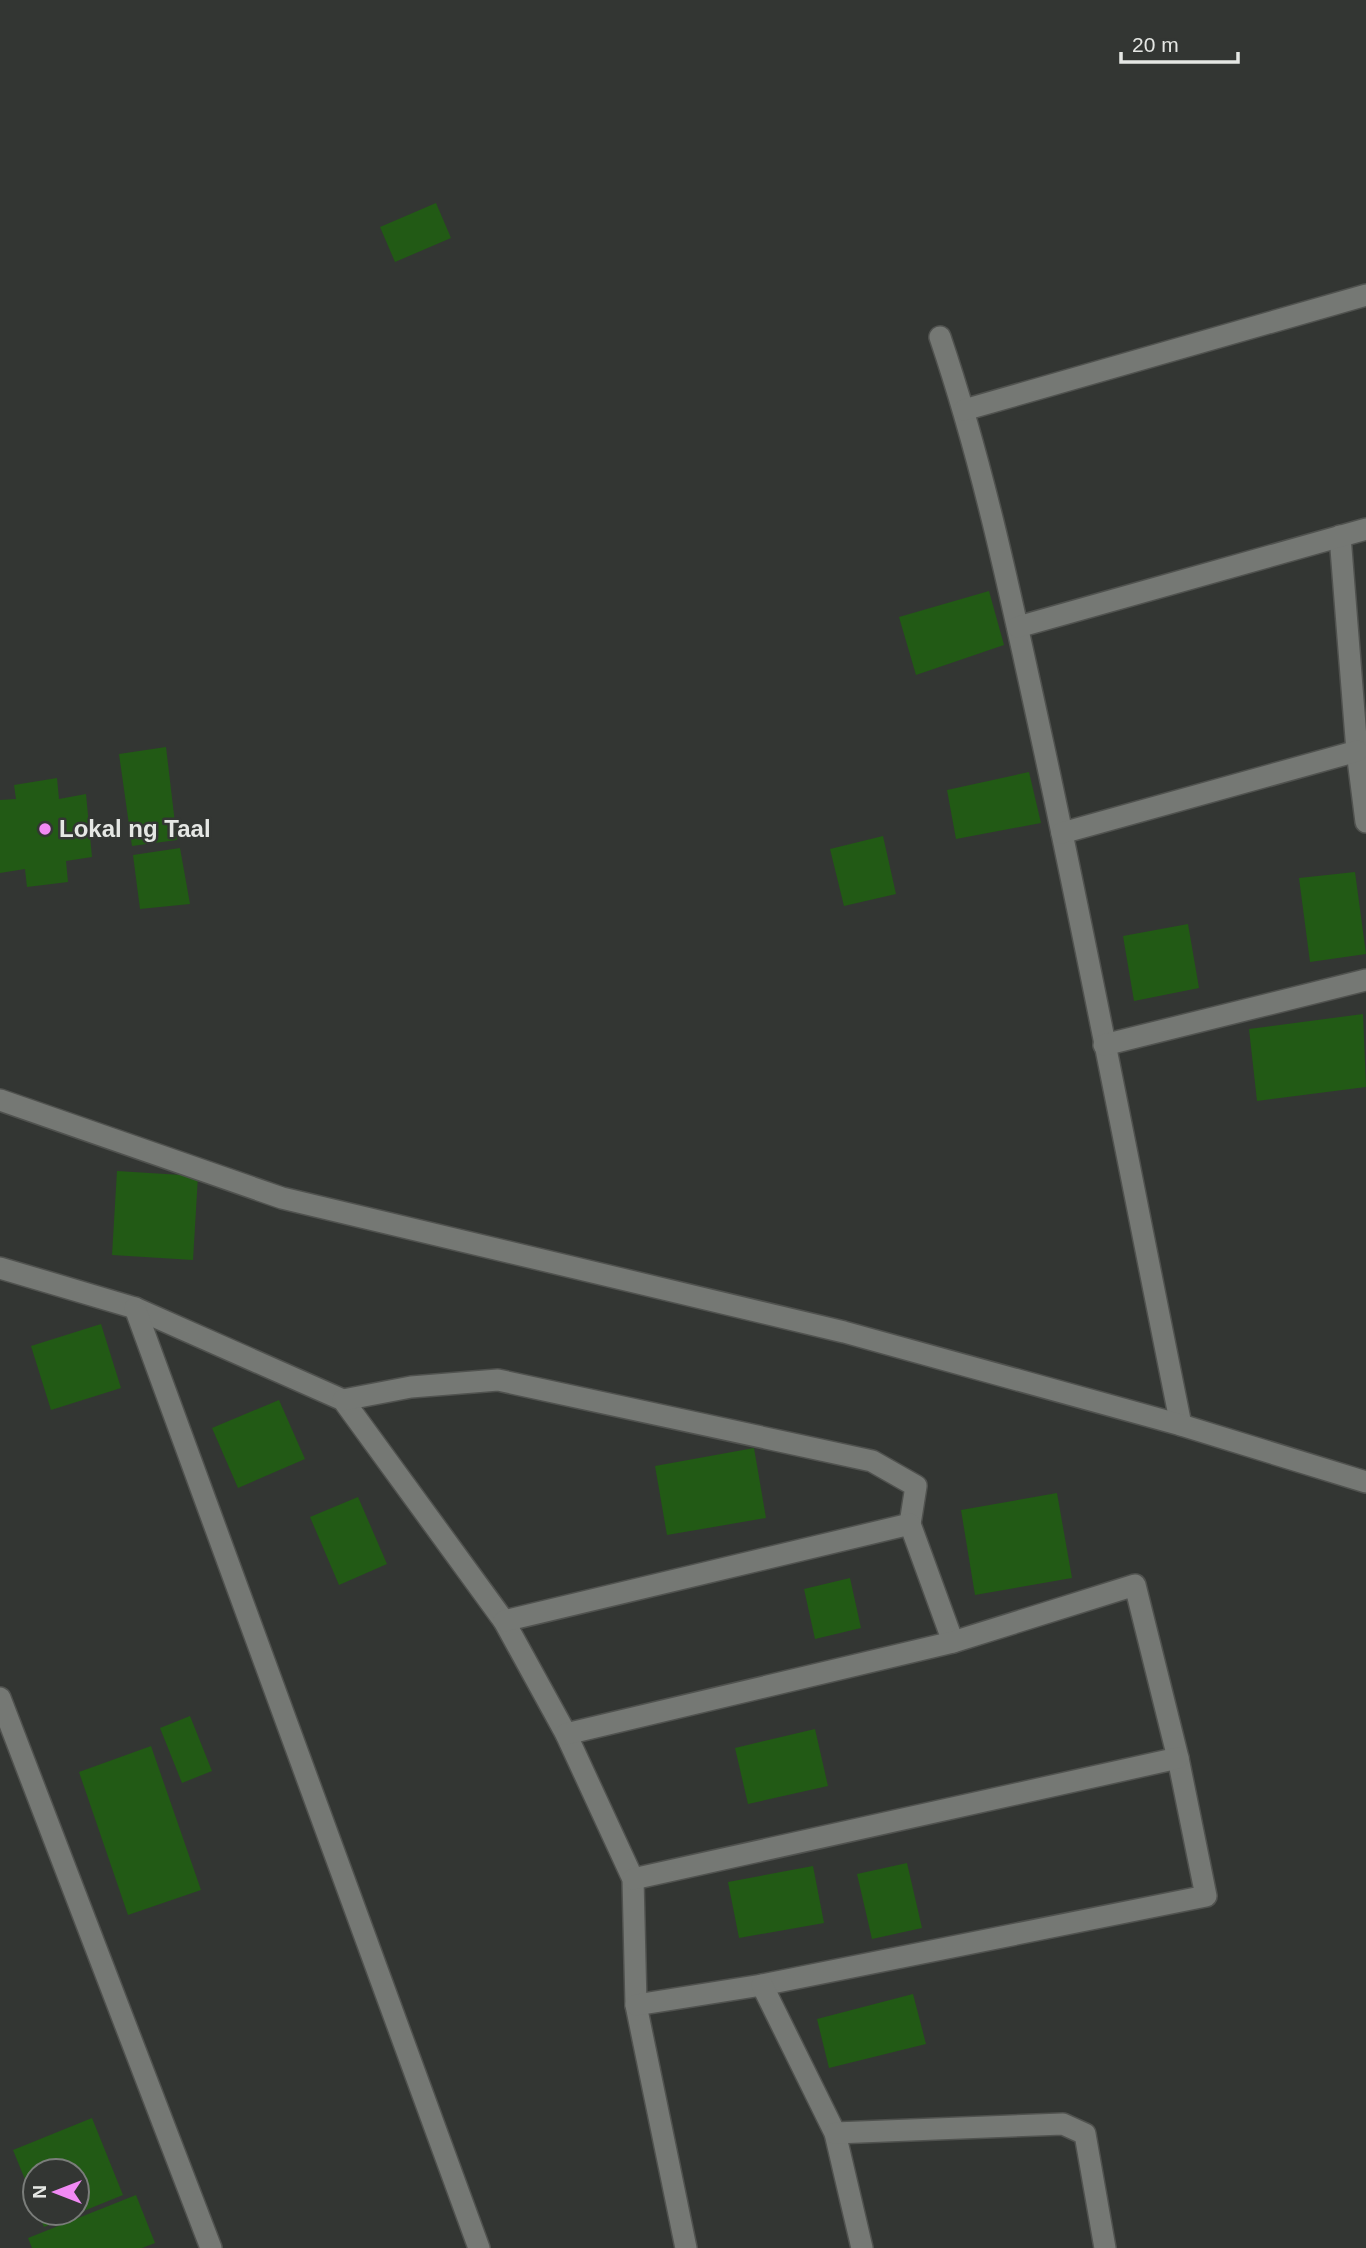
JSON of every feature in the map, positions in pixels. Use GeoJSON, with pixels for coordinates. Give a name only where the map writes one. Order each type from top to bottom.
{"type":"FeatureCollection","features":[{"type":"Feature","properties":{"kind":"street"},"geometry":{"type":"LineString","coordinates":[[964,410],[1366,295]]}},
{"type":"Feature","properties":{"kind":"street"},"geometry":{"type":"LineString","coordinates":[[940,337],[964,410],[1018,628],[1181,1425]]}},
{"type":"Feature","properties":{"kind":"street"},"geometry":{"type":"LineString","coordinates":[[1018,628],[1366,529]]}},
{"type":"Feature","properties":{"kind":"street"},"geometry":{"type":"LineString","coordinates":[[1340,536],[1357,751],[1366,822]]}},
{"type":"Feature","properties":{"kind":"street"},"geometry":{"type":"LineString","coordinates":[[1062,833],[1357,751]]}},
{"type":"Feature","properties":{"kind":"street"},"geometry":{"type":"LineString","coordinates":[[1104,1045],[1366,980]]}},
{"type":"Feature","properties":{"kind":"street"},"geometry":{"type":"LineString","coordinates":[[0,1100],[282,1198],[844,1332],[1181,1425],[1366,1482]]}},
{"type":"Feature","properties":{"kind":"street"},"geometry":{"type":"LineString","coordinates":[[0,1269],[135,1308],[343,1400],[504,1621],[566,1734],[633,1880],[636,2005],[687,2248]]}},
{"type":"Feature","properties":{"kind":"street"},"geometry":{"type":"LineString","coordinates":[[135,1308],[479,2248]]}},
{"type":"Feature","properties":{"kind":"street"},"geometry":{"type":"LineString","coordinates":[[343,1400],[411,1387],[498,1380],[872,1461],[916,1486],[910,1524],[953,1642]]}},
{"type":"Feature","properties":{"kind":"street"},"geometry":{"type":"LineString","coordinates":[[504,1621],[910,1524]]}},
{"type":"Feature","properties":{"kind":"street"},"geometry":{"type":"LineString","coordinates":[[566,1734],[953,1642],[1135,1585],[1178,1758],[1206,1896],[762,1985],[636,2005]]}},
{"type":"Feature","properties":{"kind":"street"},"geometry":{"type":"LineString","coordinates":[[0,1698],[211,2248]]}},
{"type":"Feature","properties":{"kind":"street"},"geometry":{"type":"LineString","coordinates":[[633,1880],[1178,1758]]}},
{"type":"Feature","properties":{"kind":"street"},"geometry":{"type":"LineString","coordinates":[[762,1985],[835,2133],[862,2248]]}},
{"type":"Feature","properties":{"kind":"street"},"geometry":{"type":"LineString","coordinates":[[835,2133],[1063,2124],[1084,2134],[1105,2248]]}},
{"type":"Feature","properties":{"kind":"building"},"geometry":{"type":"Polygon","coordinates":[[[436,203],[451,238],[395,262],[380,227],[436,203]]]}},
{"type":"Feature","properties":{"kind":"building"},"geometry":{"type":"Polygon","coordinates":[[[989,591],[1004,645],[916,675],[899,617],[989,591]]]}},
{"type":"Feature","properties":{"kind":"building"},"geometry":{"type":"Polygon","coordinates":[[[166,747],[177,840],[132,846],[119,754],[166,747]]]}},
{"type":"Feature","properties":{"kind":"building"},"geometry":{"type":"Polygon","coordinates":[[[1029,772],[1041,823],[956,839],[947,790],[1029,772]]]}},
{"type":"Feature","properties":{"kind":"building","name":"Lokal ng Taal"},"geometry":{"type":"Polygon","coordinates":[[[57,778],[59,799],[86,794],[92,857],[66,861],[68,882],[27,887],[25,869],[0,873],[0,800],[16,799],[14,785],[57,778]]]}},
{"type":"Feature","properties":{"kind":"building"},"geometry":{"type":"Polygon","coordinates":[[[883,836],[896,894],[844,906],[830,849],[883,836]]]}},
{"type":"Feature","properties":{"kind":"building"},"geometry":{"type":"Polygon","coordinates":[[[180,848],[190,904],[140,909],[133,855],[180,848]]]}},
{"type":"Feature","properties":{"kind":"building"},"geometry":{"type":"Polygon","coordinates":[[[1355,872],[1366,954],[1310,962],[1299,878],[1355,872]]]}},
{"type":"Feature","properties":{"kind":"building"},"geometry":{"type":"Polygon","coordinates":[[[1188,924],[1199,988],[1134,1001],[1123,936],[1188,924]]]}},
{"type":"Feature","properties":{"kind":"building"},"geometry":{"type":"Polygon","coordinates":[[[1363,1014],[1366,1087],[1257,1101],[1249,1029],[1363,1014]]]}},
{"type":"Feature","properties":{"kind":"building"},"geometry":{"type":"Polygon","coordinates":[[[117,1171],[198,1176],[193,1260],[112,1255],[117,1171]]]}},
{"type":"Feature","properties":{"kind":"building"},"geometry":{"type":"Polygon","coordinates":[[[101,1324],[121,1388],[51,1410],[31,1346],[101,1324]]]}},
{"type":"Feature","properties":{"kind":"building"},"geometry":{"type":"Polygon","coordinates":[[[279,1400],[305,1459],[238,1488],[212,1428],[279,1400]]]}},
{"type":"Feature","properties":{"kind":"building"},"geometry":{"type":"Polygon","coordinates":[[[754,1448],[766,1518],[667,1535],[655,1466],[754,1448]]]}},
{"type":"Feature","properties":{"kind":"building"},"geometry":{"type":"Polygon","coordinates":[[[1057,1493],[1072,1578],[975,1595],[961,1510],[1057,1493]]]}},
{"type":"Feature","properties":{"kind":"building"},"geometry":{"type":"Polygon","coordinates":[[[358,1497],[387,1564],[339,1585],[310,1517],[358,1497]]]}},
{"type":"Feature","properties":{"kind":"building"},"geometry":{"type":"Polygon","coordinates":[[[850,1578],[861,1628],[815,1639],[804,1589],[850,1578]]]}},
{"type":"Feature","properties":{"kind":"building"},"geometry":{"type":"Polygon","coordinates":[[[190,1716],[212,1771],[182,1783],[160,1728],[190,1716]]]}},
{"type":"Feature","properties":{"kind":"building"},"geometry":{"type":"Polygon","coordinates":[[[815,1729],[828,1786],[748,1804],[735,1748],[815,1729]]]}},
{"type":"Feature","properties":{"kind":"building"},"geometry":{"type":"Polygon","coordinates":[[[151,1746],[201,1890],[128,1915],[79,1772],[151,1746]]]}},
{"type":"Feature","properties":{"kind":"building"},"geometry":{"type":"Polygon","coordinates":[[[907,1863],[922,1928],[872,1939],[857,1874],[907,1863]]]}},
{"type":"Feature","properties":{"kind":"building"},"geometry":{"type":"Polygon","coordinates":[[[813,1866],[824,1923],[739,1938],[728,1882],[813,1866]]]}},
{"type":"Feature","properties":{"kind":"building"},"geometry":{"type":"Polygon","coordinates":[[[913,1994],[926,2044],[829,2068],[817,2019],[913,1994]]]}},
{"type":"Feature","properties":{"kind":"building"},"geometry":{"type":"Polygon","coordinates":[[[92,2118],[123,2195],[91,2208],[91,2157],[21,2157],[21,2170],[13,2150],[92,2118]]]}},
{"type":"Feature","properties":{"kind":"building"},"geometry":{"type":"Polygon","coordinates":[[[136,2195],[155,2243],[142,2248],[32,2248],[28,2238],[56,2227],[91,2227],[91,2213],[136,2195]]]}},
{"type":"Feature","properties":{"kind":"place","name":"Lokal ng Taal"},"geometry":{"type":"Point","coordinates":[45,829]}}]}
